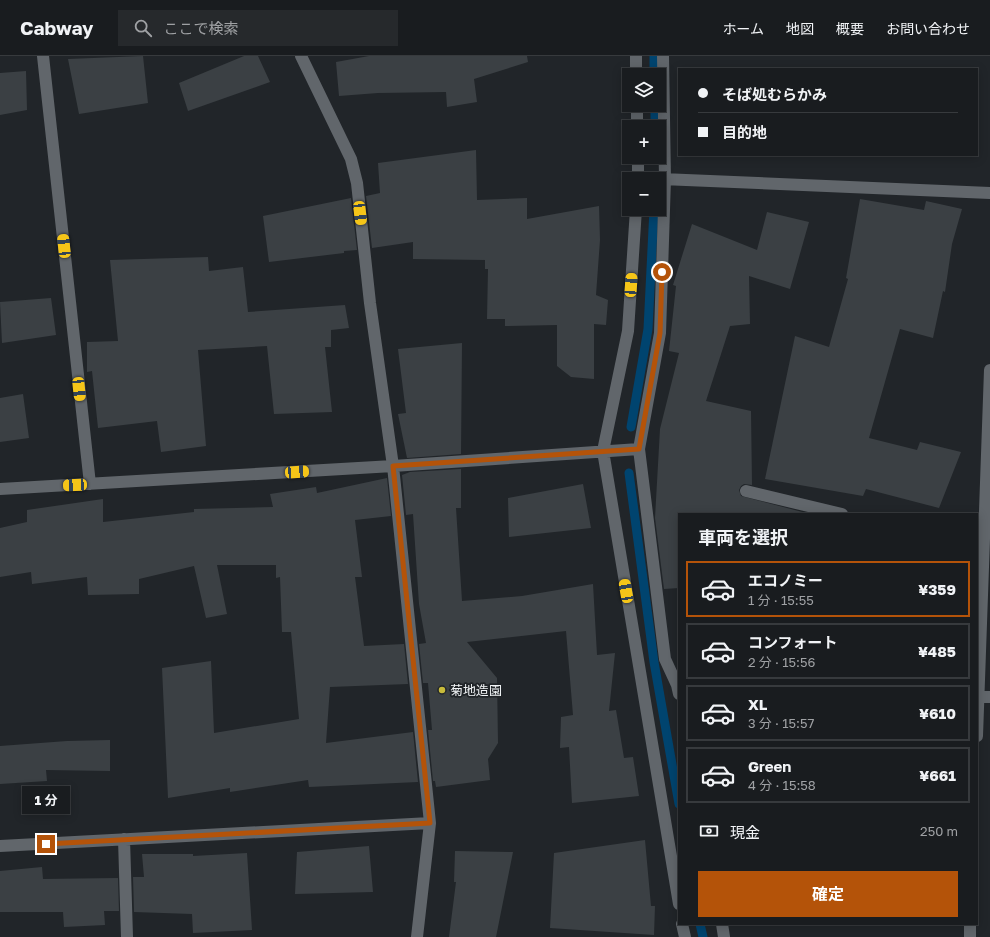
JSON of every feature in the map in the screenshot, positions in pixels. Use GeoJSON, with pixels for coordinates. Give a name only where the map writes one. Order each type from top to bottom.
{"type":"FeatureCollection","features":[{"type":"Feature","properties":{"kind":"street"},"geometry":{"type":"LineString","coordinates":[[43,56],[90,484]]}},
{"type":"Feature","properties":{"kind":"street"},"geometry":{"type":"LineString","coordinates":[[301,56],[351,159],[357,183],[370,303],[393,466],[430,823],[418,937]]}},
{"type":"Feature","properties":{"kind":"street"},"geometry":{"type":"LineString","coordinates":[[636,56],[636,68]]}},
{"type":"Feature","properties":{"kind":"street"},"geometry":{"type":"LineString","coordinates":[[663,56],[665,172]]}},
{"type":"Feature","properties":{"kind":"street"},"geometry":{"type":"LineString","coordinates":[[666,179],[990,193]]}},
{"type":"Feature","properties":{"kind":"street"},"geometry":{"type":"LineString","coordinates":[[636,216],[628,331],[604,451],[678,898]]}},
{"type":"Feature","properties":{"kind":"street"},"geometry":{"type":"LineString","coordinates":[[664,216],[660,333],[639,449],[666,659],[678,688]]}},
{"type":"Feature","properties":{"kind":"street"},"geometry":{"type":"LineString","coordinates":[[978,728],[982,697],[980,547],[990,370]]}},
{"type":"Feature","properties":{"kind":"street"},"geometry":{"type":"LineString","coordinates":[[0,489],[393,466],[639,449]]}},
{"type":"Feature","properties":{"kind":"street"},"geometry":{"type":"LineString","coordinates":[[746,491],[838,513]]}},
{"type":"Feature","properties":{"kind":"street"},"geometry":{"type":"LineString","coordinates":[[0,846],[430,823]]}},
{"type":"Feature","properties":{"kind":"street"},"geometry":{"type":"LineString","coordinates":[[124,840],[127,937]]}},
{"type":"Feature","properties":{"kind":"street"},"geometry":{"type":"LineString","coordinates":[[682,925],[685,937]]}},
{"type":"Feature","properties":{"kind":"street"},"geometry":{"type":"LineString","coordinates":[[722,925],[724,937]]}},
{"type":"Feature","properties":{"kind":"street"},"geometry":{"type":"LineString","coordinates":[[970,925],[970,937]]}},
{"type":"Feature","properties":{"kind":"building"},"geometry":{"type":"Polygon","coordinates":[[[143,56],[148,103],[79,114],[68,59],[143,56]]]}},
{"type":"Feature","properties":{"kind":"building"},"geometry":{"type":"Polygon","coordinates":[[[244,56],[258,56],[270,82],[188,111],[179,83],[244,56]]]}},
{"type":"Feature","properties":{"kind":"building"},"geometry":{"type":"Polygon","coordinates":[[[369,56],[527,56],[528,62],[474,79],[477,102],[447,107],[446,92],[378,93],[339,96],[336,62],[369,56]]]}},
{"type":"Feature","properties":{"kind":"building"},"geometry":{"type":"Polygon","coordinates":[[[26,71],[27,110],[0,115],[0,73],[26,71]]]}},
{"type":"Feature","properties":{"kind":"building"},"geometry":{"type":"Polygon","coordinates":[[[476,150],[477,200],[527,198],[527,219],[599,206],[600,240],[596,295],[608,300],[606,325],[594,324],[594,379],[571,377],[557,366],[557,325],[505,326],[505,319],[487,319],[488,269],[485,269],[485,260],[413,259],[413,242],[372,248],[366,196],[380,193],[378,163],[476,150]]]}},
{"type":"Feature","properties":{"kind":"building"},"geometry":{"type":"Polygon","coordinates":[[[351,198],[357,250],[344,251],[344,253],[269,262],[263,216],[351,198]]]}},
{"type":"Feature","properties":{"kind":"building"},"geometry":{"type":"Polygon","coordinates":[[[860,199],[924,210],[926,201],[962,209],[952,244],[945,292],[943,291],[933,338],[900,329],[869,438],[917,450],[920,442],[961,452],[939,508],[866,489],[863,496],[765,479],[795,336],[829,347],[848,279],[846,278],[860,199]]]}},
{"type":"Feature","properties":{"kind":"building"},"geometry":{"type":"Polygon","coordinates":[[[767,212],[809,222],[790,289],[749,276],[750,324],[730,326],[706,401],[751,411],[752,485],[744,484],[741,486],[739,490],[741,496],[806,513],[678,513],[678,588],[664,589],[655,518],[660,429],[679,353],[669,351],[676,286],[673,285],[692,224],[757,250],[767,212]]]}},
{"type":"Feature","properties":{"kind":"building"},"geometry":{"type":"Polygon","coordinates":[[[208,257],[209,271],[243,267],[248,312],[345,305],[349,328],[331,330],[331,347],[325,347],[332,412],[274,414],[267,346],[198,350],[206,446],[161,452],[157,421],[98,428],[92,371],[87,372],[87,342],[118,341],[110,260],[208,257]]]}},
{"type":"Feature","properties":{"kind":"building"},"geometry":{"type":"Polygon","coordinates":[[[51,298],[56,335],[2,343],[0,302],[51,298]]]}},
{"type":"Feature","properties":{"kind":"building"},"geometry":{"type":"Polygon","coordinates":[[[462,343],[461,454],[407,458],[398,414],[406,413],[398,349],[462,343]]]}},
{"type":"Feature","properties":{"kind":"building"},"geometry":{"type":"Polygon","coordinates":[[[23,394],[29,438],[0,442],[0,398],[23,394]]]}},
{"type":"Feature","properties":{"kind":"building"},"geometry":{"type":"Polygon","coordinates":[[[461,469],[461,508],[456,508],[462,601],[522,596],[593,584],[597,655],[615,653],[609,711],[616,710],[624,758],[633,757],[639,796],[572,803],[569,747],[560,748],[561,717],[573,715],[566,631],[467,642],[497,678],[498,743],[488,759],[490,780],[436,787],[435,781],[433,781],[428,730],[432,730],[428,683],[423,683],[419,644],[426,643],[419,604],[413,514],[406,515],[402,475],[410,472],[461,469]]]}},
{"type":"Feature","properties":{"kind":"building"},"geometry":{"type":"Polygon","coordinates":[[[387,478],[391,516],[355,520],[362,577],[355,577],[364,646],[404,644],[408,684],[330,687],[326,743],[413,732],[418,782],[309,787],[308,780],[230,792],[230,788],[168,798],[162,668],[211,661],[214,733],[299,719],[291,632],[282,632],[280,577],[276,578],[276,565],[217,565],[227,614],[206,618],[194,566],[139,579],[139,594],[88,595],[87,577],[32,584],[31,572],[0,577],[0,528],[27,522],[27,510],[103,499],[103,522],[194,512],[194,509],[273,507],[270,494],[316,487],[317,493],[387,478]]]}},
{"type":"Feature","properties":{"kind":"building"},"geometry":{"type":"Polygon","coordinates":[[[583,484],[591,528],[509,537],[508,498],[583,484]]]}},
{"type":"Feature","properties":{"kind":"building"},"geometry":{"type":"Polygon","coordinates":[[[110,740],[110,771],[46,770],[47,781],[0,784],[0,746],[67,741],[110,740]]]}},
{"type":"Feature","properties":{"kind":"building"},"geometry":{"type":"Polygon","coordinates":[[[645,840],[651,906],[655,906],[654,935],[550,928],[554,853],[645,840]]]}},
{"type":"Feature","properties":{"kind":"building"},"geometry":{"type":"Polygon","coordinates":[[[369,846],[373,892],[295,894],[297,852],[369,846]]]}},
{"type":"Feature","properties":{"kind":"building"},"geometry":{"type":"Polygon","coordinates":[[[455,851],[513,852],[496,937],[449,937],[456,882],[454,882],[455,851]]]}},
{"type":"Feature","properties":{"kind":"building"},"geometry":{"type":"Polygon","coordinates":[[[247,853],[252,930],[193,933],[192,914],[134,912],[133,877],[144,877],[142,854],[193,854],[193,856],[247,853]]]}},
{"type":"Feature","properties":{"kind":"building"},"geometry":{"type":"Polygon","coordinates":[[[42,867],[43,879],[118,878],[119,911],[104,911],[105,925],[64,927],[63,912],[0,912],[0,871],[42,867]]]}},
{"type":"Feature","properties":{"kind":"waterway"},"geometry":{"type":"LineString","coordinates":[[654,56],[654,68]]}},
{"type":"Feature","properties":{"kind":"waterway"},"geometry":{"type":"LineString","coordinates":[[655,112],[655,120]]}},
{"type":"Feature","properties":{"kind":"waterway"},"geometry":{"type":"LineString","coordinates":[[631,427],[648,329],[654,216]]}},
{"type":"Feature","properties":{"kind":"waterway"},"geometry":{"type":"LineString","coordinates":[[629,473],[654,662],[678,798]]}},
{"type":"Feature","properties":{"kind":"waterway"},"geometry":{"type":"LineString","coordinates":[[700,925],[703,937]]}},
{"type":"Feature","properties":{"kind":"place","name":"菊地造園"},"geometry":{"type":"Point","coordinates":[442,690]}},
{"type":"Feature","properties":{"kind":"route"},"geometry":{"type":"LineString","coordinates":[[46,844],[430,823],[393,466],[639,449],[660,333],[662,272]]}}]}
